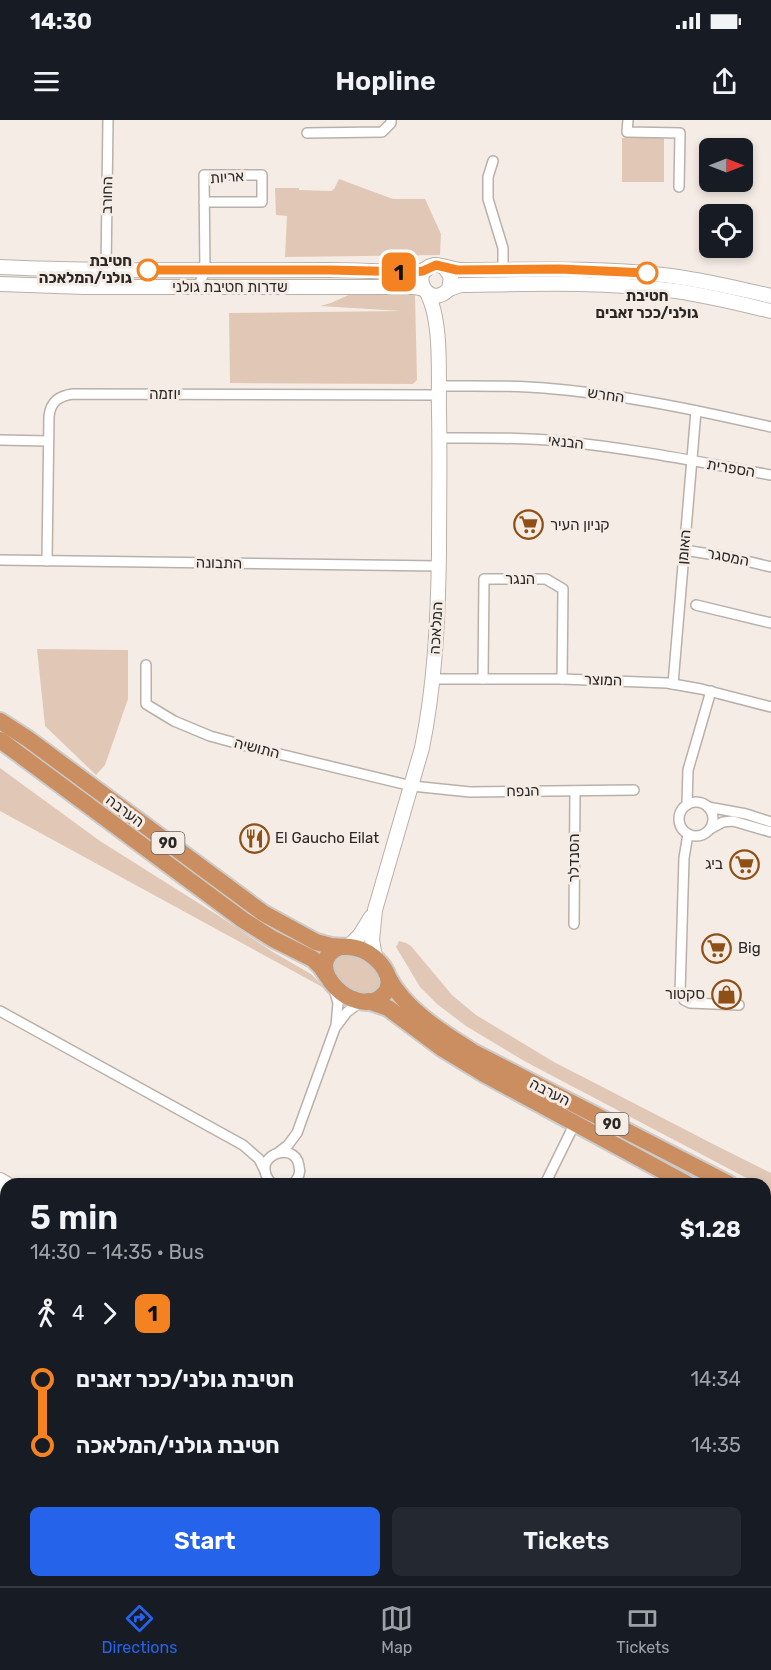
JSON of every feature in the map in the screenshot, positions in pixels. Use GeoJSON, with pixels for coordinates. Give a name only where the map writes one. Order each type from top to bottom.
{"type":"FeatureCollection","features":[{"type":"Feature","properties":{"kind":"highway","name":"הערבה"},"geometry":{"type":"LineString","coordinates":[[0,720],[263,913],[316,942],[347,947]]}},
{"type":"Feature","properties":{"kind":"highway","name":"הערבה"},"geometry":{"type":"LineString","coordinates":[[0,740],[243,920],[316,962],[330,981]]}},
{"type":"Feature","properties":{"kind":"highway","name":"90"},"geometry":{"type":"LineString","coordinates":[[347,947],[363,950],[375,957],[384,967],[388,977]]}},
{"type":"Feature","properties":{"kind":"highway"},"geometry":{"type":"LineString","coordinates":[[330,981],[325,966],[328,956],[335,949],[347,947]]}},
{"type":"Feature","properties":{"kind":"highway","name":"הערבה"},"geometry":{"type":"LineString","coordinates":[[388,977],[405,1002],[473,1052],[717,1178]]}},
{"type":"Feature","properties":{"kind":"highway"},"geometry":{"type":"LineString","coordinates":[[365,1001],[379,999],[386,992],[388,977]]}},
{"type":"Feature","properties":{"kind":"highway","name":"90"},"geometry":{"type":"LineString","coordinates":[[330,981],[350,998],[365,1001]]}},
{"type":"Feature","properties":{"kind":"highway","name":"הערבה"},"geometry":{"type":"LineString","coordinates":[[365,1001],[388,1008],[464,1062],[676,1178]]}},
{"type":"Feature","properties":{"kind":"street","name":"החורב"},"geometry":{"type":"LineString","coordinates":[[106,270],[108,120]]}},
{"type":"Feature","properties":{"kind":"street"},"geometry":{"type":"LineString","coordinates":[[307,133],[382,132],[391,120]]}},
{"type":"Feature","properties":{"kind":"street"},"geometry":{"type":"LineString","coordinates":[[627,120],[627,132],[680,133],[679,187]]}},
{"type":"Feature","properties":{"kind":"street"},"geometry":{"type":"LineString","coordinates":[[493,161],[488,177],[488,198],[502,248],[503,269]]}},
{"type":"Feature","properties":{"kind":"street","name":"אריות"},"geometry":{"type":"LineString","coordinates":[[198,287],[205,271],[204,202],[204,175],[262,175],[262,202],[204,202]]}},
{"type":"Feature","properties":{"kind":"street"},"geometry":{"type":"LineString","coordinates":[[771,296],[702,280],[659,274],[592,270],[457,270],[436,265],[426,270],[421,280],[425,290],[436,295],[456,285],[570,283],[690,293],[771,311]]}},
{"type":"Feature","properties":{"kind":"street","name":"שדרות חטיבת גולני"},"geometry":{"type":"LineString","coordinates":[[0,267],[205,271],[414,272],[426,270]]}},
{"type":"Feature","properties":{"kind":"street"},"geometry":{"type":"LineString","coordinates":[[445,268],[451,277],[448,290]]}},
{"type":"Feature","properties":{"kind":"street","name":"שדרות חטיבת גולני"},"geometry":{"type":"LineString","coordinates":[[0,284],[78,287],[414,287],[425,290]]}},
{"type":"Feature","properties":{"kind":"street","name":"המלאכה"},"geometry":{"type":"LineString","coordinates":[[425,290],[432,304],[438,339]]}},
{"type":"Feature","properties":{"kind":"street","name":"המלאכה"},"geometry":{"type":"LineString","coordinates":[[375,957],[372,939],[375,910],[426,731],[433,679],[437,633],[438,566],[438,339],[440,315],[448,290]]}},
{"type":"Feature","properties":{"kind":"street","name":"החרש"},"geometry":{"type":"LineString","coordinates":[[438,391],[498,386],[542,388],[630,398],[771,427]]}},
{"type":"Feature","properties":{"kind":"street","name":"יוזמה"},"geometry":{"type":"LineString","coordinates":[[47,561],[49,416],[51,406],[56,399],[73,394],[438,391]]}},
{"type":"Feature","properties":{"kind":"street","name":"האומן"},"geometry":{"type":"LineString","coordinates":[[673,684],[696,411]]}},
{"type":"Feature","properties":{"kind":"street","name":"הבנאי"},"geometry":{"type":"LineString","coordinates":[[439,438],[556,441],[691,460]]}},
{"type":"Feature","properties":{"kind":"street"},"geometry":{"type":"LineString","coordinates":[[0,440],[48,441]]}},
{"type":"Feature","properties":{"kind":"street","name":"הספרית"},"geometry":{"type":"LineString","coordinates":[[691,460],[771,475]]}},
{"type":"Feature","properties":{"kind":"street","name":"המסגר"},"geometry":{"type":"LineString","coordinates":[[684,550],[771,567]]}},
{"type":"Feature","properties":{"kind":"street","name":"התבונה"},"geometry":{"type":"LineString","coordinates":[[0,560],[438,566]]}},
{"type":"Feature","properties":{"kind":"street","name":"הנגר"},"geometry":{"type":"LineString","coordinates":[[483,679],[484,579],[546,579],[563,589],[562,679]]}},
{"type":"Feature","properties":{"kind":"street"},"geometry":{"type":"LineString","coordinates":[[696,605],[771,624]]}},
{"type":"Feature","properties":{"kind":"street","name":"התושיה"},"geometry":{"type":"LineString","coordinates":[[147,665],[146,704],[186,727],[250,747],[412,786]]}},
{"type":"Feature","properties":{"kind":"street","name":"המוצר"},"geometry":{"type":"LineString","coordinates":[[433,679],[562,679],[673,684],[711,691],[771,707]]}},
{"type":"Feature","properties":{"kind":"street"},"geometry":{"type":"LineString","coordinates":[[687,805],[688,770],[711,691]]}},
{"type":"Feature","properties":{"kind":"street","name":"הנפח"},"geometry":{"type":"LineString","coordinates":[[412,786],[462,792],[634,790]]}},
{"type":"Feature","properties":{"kind":"street","name":"הסנדלר"},"geometry":{"type":"LineString","coordinates":[[574,924],[575,791]]}},
{"type":"Feature","properties":{"kind":"street"},"geometry":{"type":"LineString","coordinates":[[710,829],[713,816],[703,803],[696,802],[687,805],[682,810],[679,819],[682,829],[688,834],[700,836],[723,822],[733,821],[771,832]]}},
{"type":"Feature","properties":{"kind":"street"},"geometry":{"type":"LineString","coordinates":[[708,807],[746,814],[771,822]]}},
{"type":"Feature","properties":{"kind":"street"},"geometry":{"type":"LineString","coordinates":[[688,834],[684,858],[679,987],[681,996],[684,1000],[694,1003],[739,1005]]}},
{"type":"Feature","properties":{"kind":"street","name":"המלאכה"},"geometry":{"type":"LineString","coordinates":[[347,947],[363,930],[375,910]]}},
{"type":"Feature","properties":{"kind":"street"},"geometry":{"type":"LineString","coordinates":[[297,1178],[300,1168],[295,1157],[297,1133],[335,1028],[338,1003],[330,981]]}},
{"type":"Feature","properties":{"kind":"street"},"geometry":{"type":"LineString","coordinates":[[335,1028],[347,1012],[365,1001]]}},
{"type":"Feature","properties":{"kind":"street"},"geometry":{"type":"LineString","coordinates":[[0,1011],[243,1145],[261,1152],[285,1152],[295,1157]]}},
{"type":"Feature","properties":{"kind":"street"},"geometry":{"type":"LineString","coordinates":[[548,1178],[575,1123]]}},
{"type":"Feature","properties":{"kind":"street"},"geometry":{"type":"LineString","coordinates":[[265,1171],[266,1162],[288,1145],[297,1133]]}},
{"type":"Feature","properties":{"kind":"street"},"geometry":{"type":"LineString","coordinates":[[243,1145],[259,1159],[267,1178]]}},
{"type":"Feature","properties":{"kind":"shaded area"},"geometry":{"type":"Polygon","coordinates":[[[622,138],[664,138],[664,182],[622,182],[622,138]]]}},
{"type":"Feature","properties":{"kind":"shaded area"},"geometry":{"type":"Polygon","coordinates":[[[339,179],[393,199],[425,199],[441,234],[440,255],[285,257],[287,216],[276,215],[275,188],[331,191],[339,179]]]}},
{"type":"Feature","properties":{"kind":"shaded area"},"geometry":{"type":"Polygon","coordinates":[[[353,293],[415,294],[417,380],[413,384],[230,383],[229,313],[401,311],[320,306],[353,293]]]}},
{"type":"Feature","properties":{"kind":"shaded area"},"geometry":{"type":"Polygon","coordinates":[[[37,649],[128,650],[128,699],[105,765],[96,775],[45,726],[37,649]]]}},
{"type":"Feature","properties":{"kind":"shaded area"},"geometry":{"type":"Polygon","coordinates":[[[0,768],[100,841],[311,974],[326,989],[0,811],[0,768]]]}},
{"type":"Feature","properties":{"kind":"shaded area"},"geometry":{"type":"Polygon","coordinates":[[[399,941],[411,946],[452,995],[476,1015],[554,1062],[771,1173],[771,1178],[746,1178],[526,1062],[466,1026],[437,1004],[420,987],[396,947],[399,941]]]}},
{"type":"Feature","properties":{"kind":"shaded area"},"geometry":{"type":"Polygon","coordinates":[[[356,953],[382,974],[379,992],[358,995],[332,974],[334,956],[356,953]]]}},
{"type":"Feature","properties":{"kind":"bus line","name":"1"},"geometry":{"type":"LineString","coordinates":[[148,270],[414,272],[439,265],[457,270],[560,269],[647,273]]}},
{"type":"Feature","properties":{"kind":"place","name":"חטיבת גולני/המלאכה"},"geometry":{"type":"Point","coordinates":[148,270]}},
{"type":"Feature","properties":{"kind":"place","name":"חטיבת גולני/ככר זאבים"},"geometry":{"type":"Point","coordinates":[647,273]}},
{"type":"Feature","properties":{"kind":"place","name":"קניון העיר"},"geometry":{"type":"Point","coordinates":[529,525]}},
{"type":"Feature","properties":{"kind":"place","name":"El Gaucho Eilat"},"geometry":{"type":"Point","coordinates":[254,838]}},
{"type":"Feature","properties":{"kind":"place","name":"ביג"},"geometry":{"type":"Point","coordinates":[744,864]}},
{"type":"Feature","properties":{"kind":"place","name":"Big"},"geometry":{"type":"Point","coordinates":[717,948]}},
{"type":"Feature","properties":{"kind":"place","name":"סקטור"},"geometry":{"type":"Point","coordinates":[726,994]}}]}
